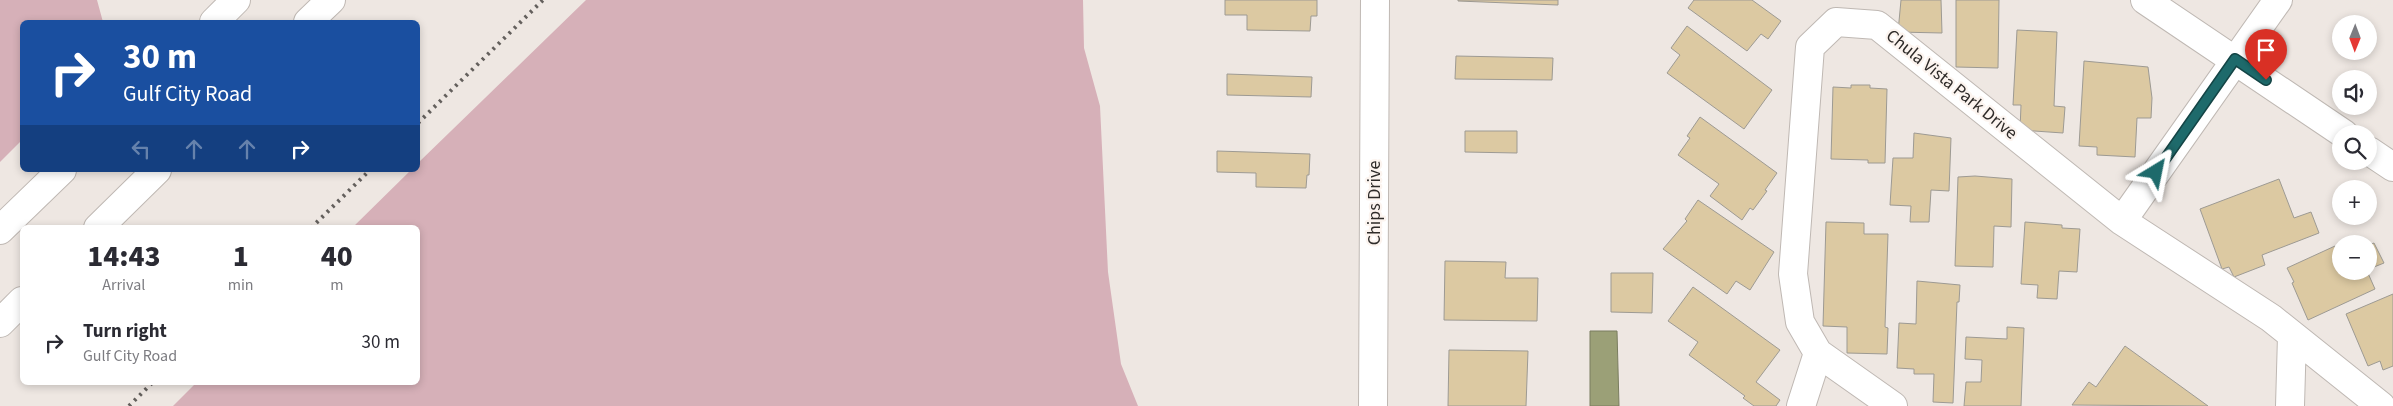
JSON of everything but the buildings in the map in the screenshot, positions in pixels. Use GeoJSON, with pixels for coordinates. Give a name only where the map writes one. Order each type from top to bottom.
{"type":"FeatureCollection","features":[{"type":"Feature","properties":{"kind":"street"},"geometry":{"type":"LineString","coordinates":[[216,20],[236,0]]}},
{"type":"Feature","properties":{"kind":"street"},"geometry":{"type":"LineString","coordinates":[[310,20],[331,0]]}},
{"type":"Feature","properties":{"kind":"street","name":"Chips Drive"},"geometry":{"type":"LineString","coordinates":[[1373,406],[1374,0]]}},
{"type":"Feature","properties":{"kind":"street"},"geometry":{"type":"LineString","coordinates":[[2145,0],[2332,126]]}},
{"type":"Feature","properties":{"kind":"street"},"geometry":{"type":"LineString","coordinates":[[2122,221],[2278,0]]}},
{"type":"Feature","properties":{"kind":"street","name":"Chula Vista Park Drive"},"geometry":{"type":"LineString","coordinates":[[1893,406],[1818,353],[1800,322],[1793,274],[1810,47],[1836,22],[1877,25],[2122,221],[2271,318],[2381,406]]}},
{"type":"Feature","properties":{"kind":"street"},"geometry":{"type":"LineString","coordinates":[[2377,157],[2393,168]]}},
{"type":"Feature","properties":{"kind":"street"},"geometry":{"type":"LineString","coordinates":[[0,230],[60,172]]}},
{"type":"Feature","properties":{"kind":"street"},"geometry":{"type":"LineString","coordinates":[[101,225],[155,172]]}},
{"type":"Feature","properties":{"kind":"street"},"geometry":{"type":"LineString","coordinates":[[0,323],[20,303]]}},
{"type":"Feature","properties":{"kind":"street"},"geometry":{"type":"LineString","coordinates":[[2290,406],[2292,336]]}},
{"type":"Feature","properties":{"kind":"street"},"geometry":{"type":"LineString","coordinates":[[1801,406],[1818,353]]}},
{"type":"Feature","properties":{"kind":"shaded area"},"geometry":{"type":"Polygon","coordinates":[[[0,0],[97,0],[102,20],[20,20],[20,142],[0,162],[0,0]]]}},
{"type":"Feature","properties":{"kind":"shaded area"},"geometry":{"type":"Polygon","coordinates":[[[586,0],[1083,0],[1084,48],[1100,106],[1108,272],[1121,364],[1138,406],[173,406],[194,385],[420,385],[420,225],[355,225],[409,172],[420,172],[420,161],[586,0]]]}},
{"type":"Feature","properties":{"kind":"shaded area"},"geometry":{"type":"Polygon","coordinates":[[[1590,331],[1617,331],[1619,406],[1590,406],[1590,331]]]}},
{"type":"Feature","properties":{"kind":"railway"},"geometry":{"type":"LineString","coordinates":[[420,121],[543,0]]}},
{"type":"Feature","properties":{"kind":"railway"},"geometry":{"type":"LineString","coordinates":[[314,225],[368,172]]}},
{"type":"Feature","properties":{"kind":"railway"},"geometry":{"type":"LineString","coordinates":[[129,406],[150,385]]}},
{"type":"Feature","properties":{"kind":"route"},"geometry":{"type":"LineString","coordinates":[[2156,172],[2235,59],[2266,80]]}}]}
